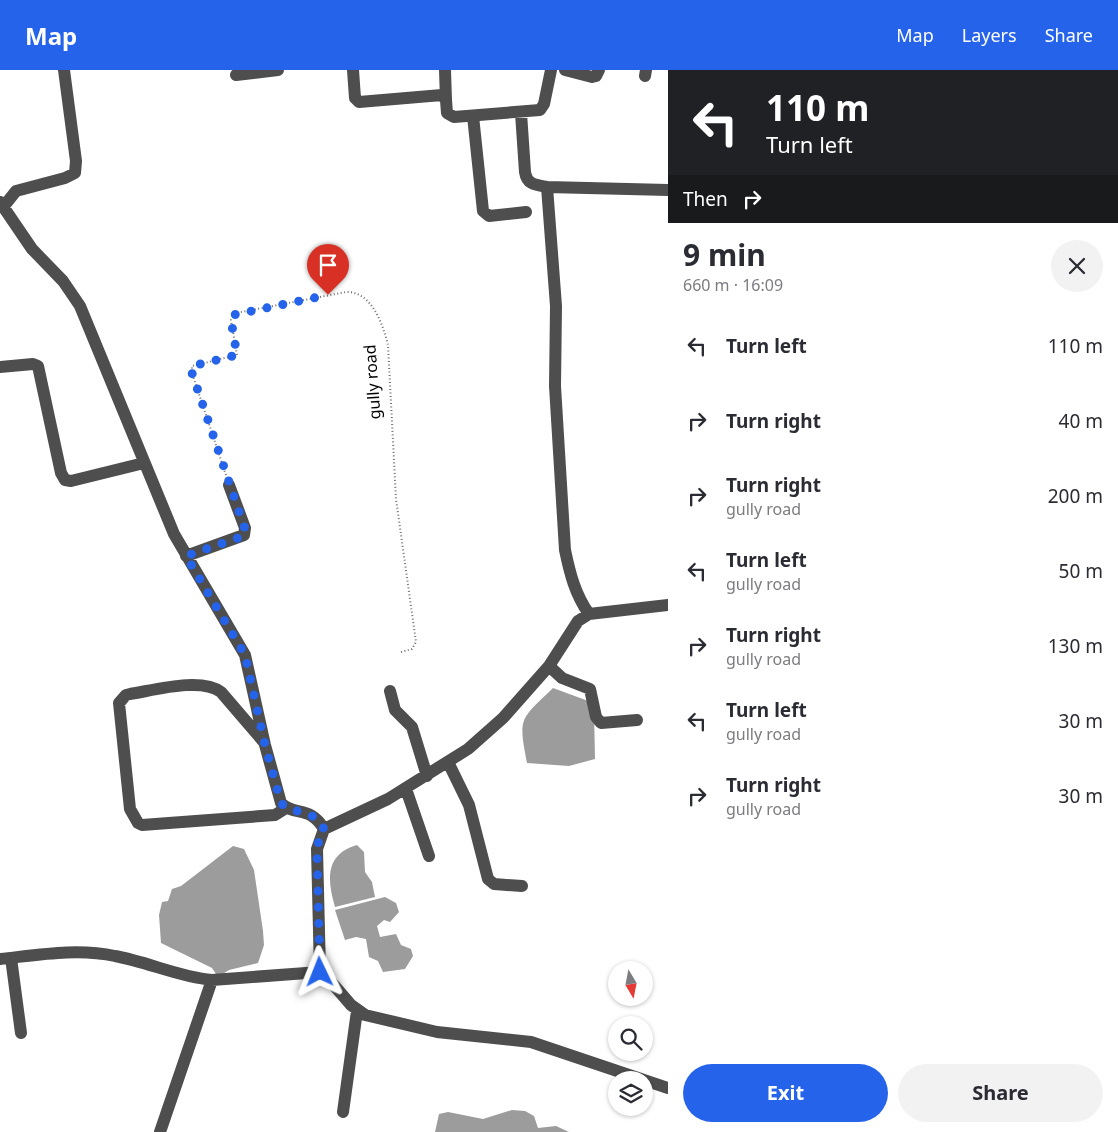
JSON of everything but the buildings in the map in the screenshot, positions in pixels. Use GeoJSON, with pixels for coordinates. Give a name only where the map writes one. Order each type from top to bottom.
{"type":"FeatureCollection","features":[{"type":"Feature","properties":{"kind":"street"},"geometry":{"type":"LineString","coordinates":[[64,70],[76,162],[75,173],[65,178],[16,191],[2,204],[32,249],[63,281],[80,306],[96,340],[154,490],[186,556],[245,655],[278,797],[286,808]]}},
{"type":"Feature","properties":{"kind":"street"},"geometry":{"type":"LineString","coordinates":[[236,75],[278,70]]}},
{"type":"Feature","properties":{"kind":"street"},"geometry":{"type":"LineString","coordinates":[[353,70],[355,98],[359,102],[438,95],[442,95],[446,100]]}},
{"type":"Feature","properties":{"kind":"street"},"geometry":{"type":"LineString","coordinates":[[445,70],[446,100],[449,115],[473,116],[536,112],[542,108],[551,70]]}},
{"type":"Feature","properties":{"kind":"street"},"geometry":{"type":"LineString","coordinates":[[565,70],[592,77],[596,76],[599,70]]}},
{"type":"Feature","properties":{"kind":"street"},"geometry":{"type":"LineString","coordinates":[[521,113],[526,177],[531,183],[547,187],[668,190]]}},
{"type":"Feature","properties":{"kind":"street"},"geometry":{"type":"LineString","coordinates":[[473,116],[483,211],[489,216],[526,212]]}},
{"type":"Feature","properties":{"kind":"street"},"geometry":{"type":"LineString","coordinates":[[547,187],[556,306],[554,386],[566,550],[570,573],[579,599],[590,614]]}},
{"type":"Feature","properties":{"kind":"street"},"geometry":{"type":"LineString","coordinates":[[0,367],[33,364],[38,366],[61,473],[65,480],[71,481],[144,463]]}},
{"type":"Feature","properties":{"kind":"street"},"geometry":{"type":"LineString","coordinates":[[186,556],[244,535],[245,528],[229,485]]}},
{"type":"Feature","properties":{"kind":"street"},"geometry":{"type":"LineString","coordinates":[[320,972],[317,849],[320,835],[324,829],[406,789],[468,749],[503,718],[549,666],[578,621],[590,614],[668,605]]}},
{"type":"Feature","properties":{"kind":"street"},"geometry":{"type":"LineString","coordinates":[[549,666],[562,678],[590,689],[596,717],[601,723],[636,720]]}},
{"type":"Feature","properties":{"kind":"street"},"geometry":{"type":"LineString","coordinates":[[264,742],[221,692],[212,686],[178,687],[130,694],[119,703],[130,809],[142,825],[275,816],[286,808],[305,811],[314,817],[324,829]]}},
{"type":"Feature","properties":{"kind":"street"},"geometry":{"type":"LineString","coordinates":[[390,691],[395,710],[412,726],[427,776]]}},
{"type":"Feature","properties":{"kind":"street"},"geometry":{"type":"LineString","coordinates":[[448,762],[469,805],[488,879],[494,884],[522,886]]}},
{"type":"Feature","properties":{"kind":"street"},"geometry":{"type":"LineString","coordinates":[[406,789],[429,856]]}},
{"type":"Feature","properties":{"kind":"street"},"geometry":{"type":"LineString","coordinates":[[21,1033],[6,958],[70,952],[98,953],[116,956],[198,979],[212,980],[320,972],[326,976],[357,1011],[403,1025],[437,1032],[530,1042],[668,1088]]}},
{"type":"Feature","properties":{"kind":"street"},"geometry":{"type":"LineString","coordinates":[[160,1132],[212,980]]}},
{"type":"Feature","properties":{"kind":"street"},"geometry":{"type":"LineString","coordinates":[[342,1112],[357,1011]]}},
{"type":"Feature","properties":{"kind":"path","name":"gully road"},"geometry":{"type":"LineString","coordinates":[[229,485],[192,373],[192,366],[237,355],[231,320],[236,313],[346,292],[355,291],[360,294],[376,312],[384,328],[388,345],[396,499],[416,642],[412,649],[401,652]]}},
{"type":"Feature","properties":{"kind":"shaded area"},"geometry":{"type":"Polygon","coordinates":[[[553,688],[591,702],[594,710],[595,759],[569,766],[527,763],[523,736],[524,720],[553,688]]]}},
{"type":"Feature","properties":{"kind":"shaded area"},"geometry":{"type":"Polygon","coordinates":[[[357,845],[364,852],[365,872],[372,882],[375,897],[335,907],[330,878],[331,869],[339,855],[357,845]]]}},
{"type":"Feature","properties":{"kind":"shaded area"},"geometry":{"type":"Polygon","coordinates":[[[233,846],[244,849],[254,870],[264,945],[258,963],[229,970],[218,977],[212,968],[161,943],[159,915],[162,902],[168,901],[172,889],[181,886],[233,846]]]}},
{"type":"Feature","properties":{"kind":"shaded area"},"geometry":{"type":"Polygon","coordinates":[[[385,897],[396,903],[399,912],[390,922],[384,920],[377,926],[380,937],[396,934],[401,945],[411,949],[413,956],[405,969],[383,972],[378,961],[369,957],[366,939],[356,937],[345,940],[335,910],[385,897]]]}},
{"type":"Feature","properties":{"kind":"shaded area"},"geometry":{"type":"Polygon","coordinates":[[[512,1110],[525,1111],[534,1116],[538,1128],[556,1126],[569,1132],[435,1132],[439,1114],[448,1112],[483,1119],[512,1110]]]}},
{"type":"Feature","properties":{"kind":"route"},"geometry":{"type":"LineString","coordinates":[[320,972],[317,849],[320,835],[324,829],[314,817],[305,811],[286,808],[281,803],[265,745],[245,655],[232,630],[186,556],[241,537],[246,532],[191,370],[192,366],[237,355],[238,350],[231,320],[236,313],[328,295]]}}]}
